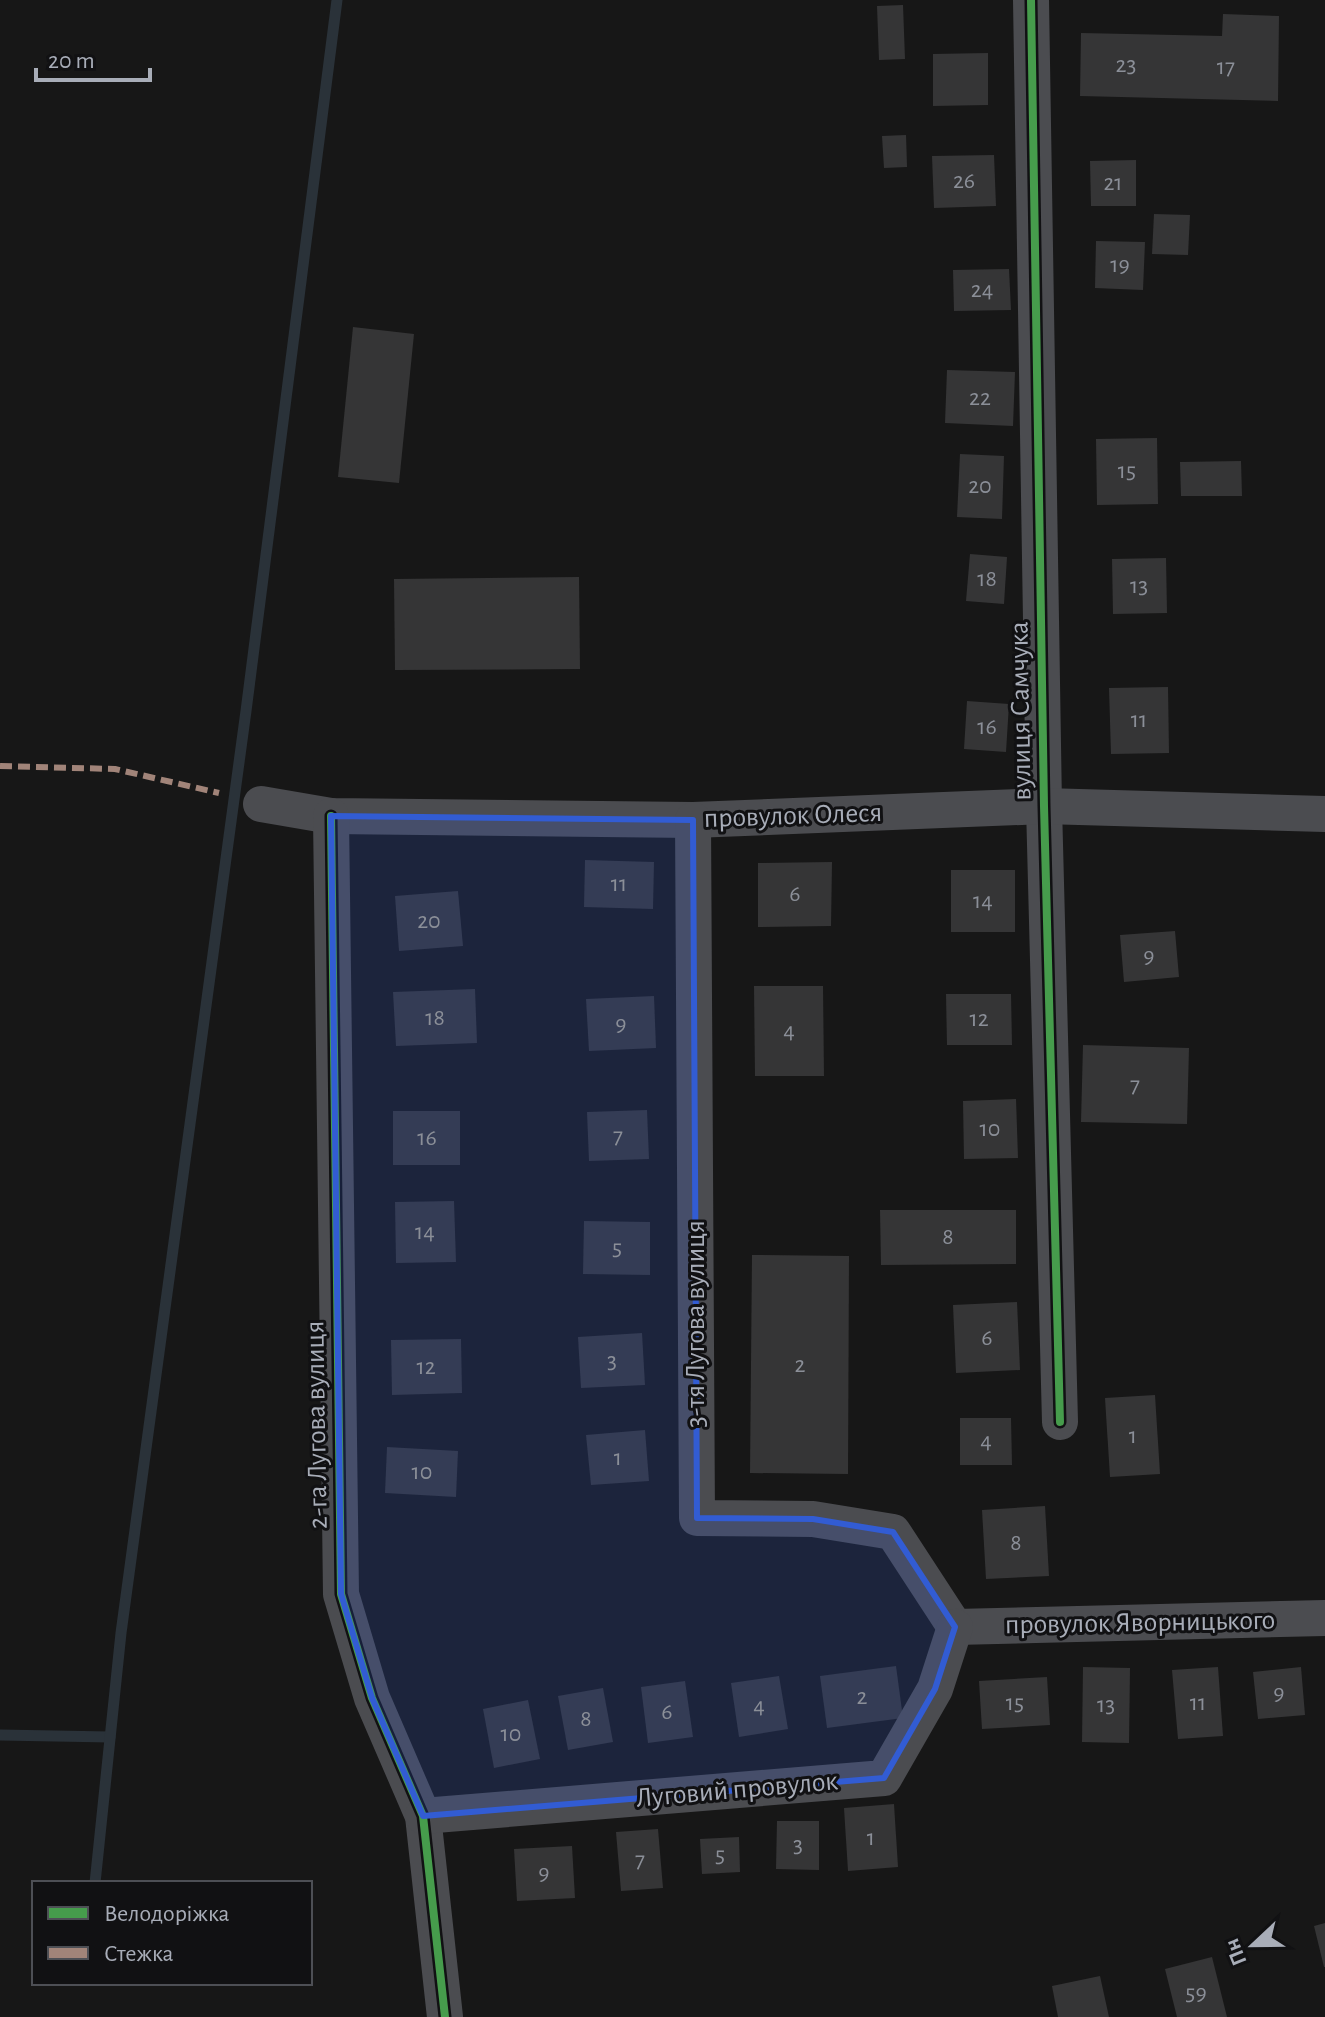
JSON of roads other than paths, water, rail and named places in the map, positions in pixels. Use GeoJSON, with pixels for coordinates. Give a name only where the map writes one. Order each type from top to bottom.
{"type":"FeatureCollection","features":[{"type":"Feature","properties":{"kind":"street","name":"вулиця Самчука"},"geometry":{"type":"LineString","coordinates":[[1031,0],[1044,806],[1060,1422]]}},
{"type":"Feature","properties":{"kind":"street","name":"провулок Олеся"},"geometry":{"type":"LineString","coordinates":[[261,804],[331,816],[693,820],[1044,806],[1325,814]]}},
{"type":"Feature","properties":{"kind":"street","name":"2-га Лугова вулиця"},"geometry":{"type":"LineString","coordinates":[[331,816],[341,1594],[372,1698],[423,1816],[445,2017]]}},
{"type":"Feature","properties":{"kind":"street","name":"3-тя Лугова вулиця"},"geometry":{"type":"LineString","coordinates":[[693,820],[697,1518],[813,1519],[893,1532],[955,1627]]}},
{"type":"Feature","properties":{"kind":"street","name":"провулок Яворницького"},"geometry":{"type":"LineString","coordinates":[[955,1627],[1325,1618]]}},
{"type":"Feature","properties":{"kind":"street","name":"Луговий провулок"},"geometry":{"type":"LineString","coordinates":[[423,1816],[884,1778],[935,1689],[955,1627]]}},
{"type":"Feature","properties":{"kind":"waterway"},"geometry":{"type":"LineString","coordinates":[[95,1881],[121,1633],[246,711],[337,0]]}},
{"type":"Feature","properties":{"kind":"waterway"},"geometry":{"type":"LineString","coordinates":[[0,1735],[110,1737]]}}]}
